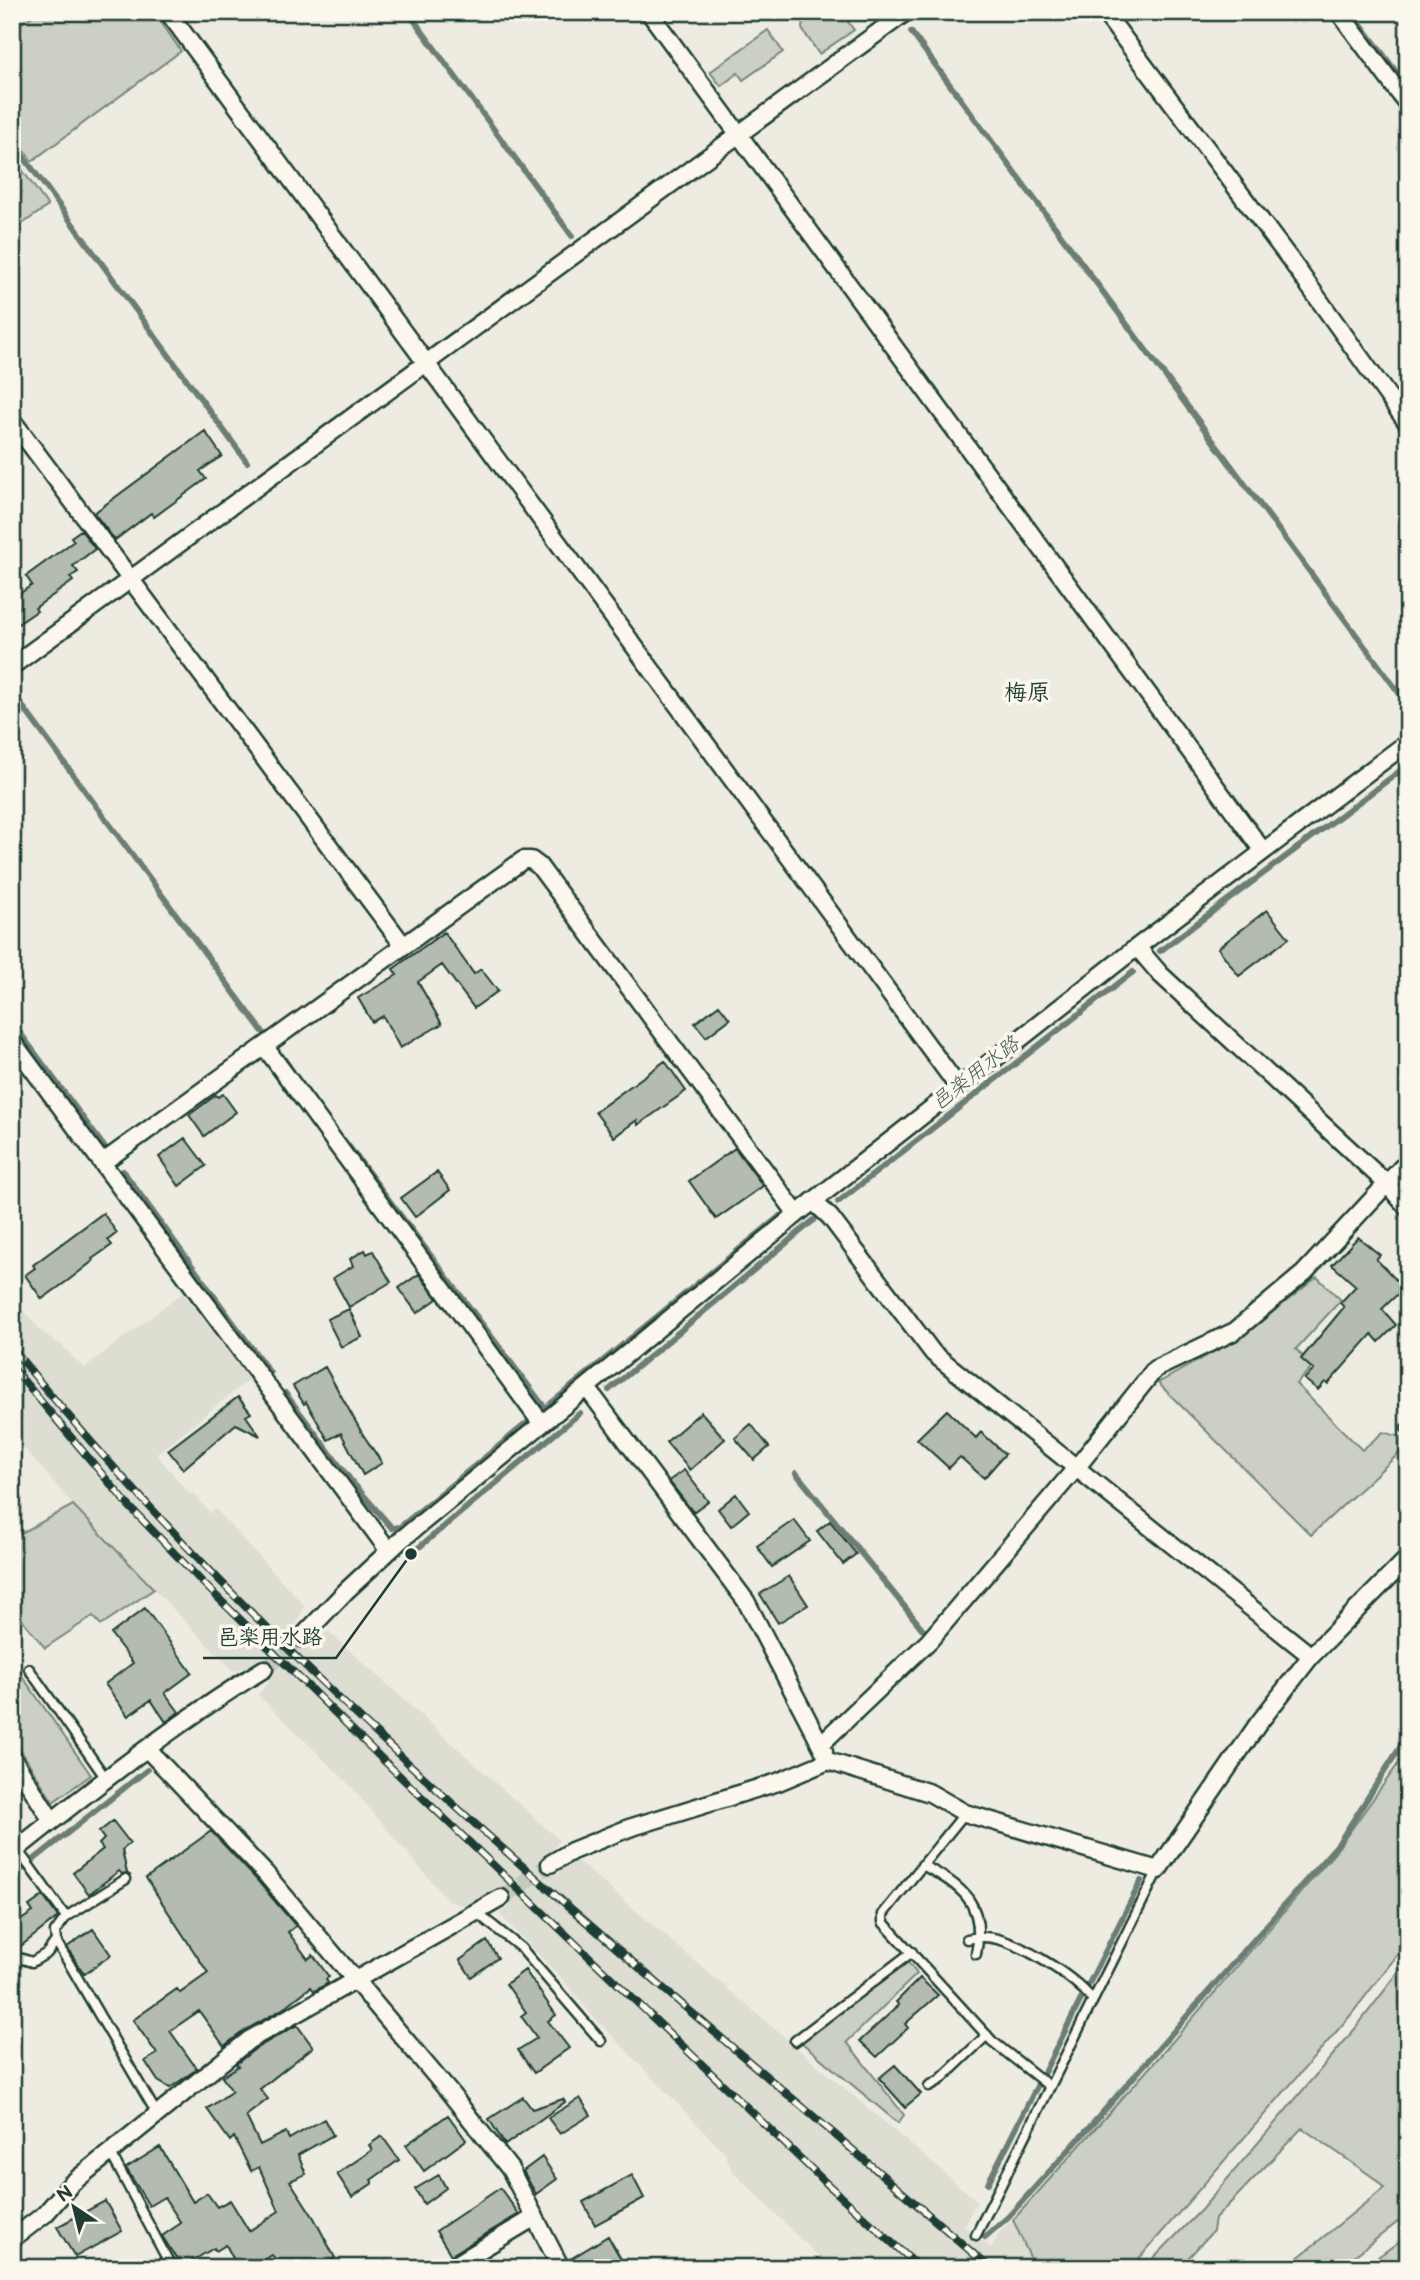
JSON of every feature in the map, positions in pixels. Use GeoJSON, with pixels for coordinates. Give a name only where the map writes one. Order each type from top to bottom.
{"type":"FeatureCollection","features":[{"type":"Feature","properties":{"kind":"street"},"geometry":{"type":"LineString","coordinates":[[168,12],[959,1088]]}},
{"type":"Feature","properties":{"kind":"street"},"geometry":{"type":"LineString","coordinates":[[649,12],[1263,851]]}},
{"type":"Feature","properties":{"kind":"street"},"geometry":{"type":"LineString","coordinates":[[12,666],[906,12]]}},
{"type":"Feature","properties":{"kind":"street"},"geometry":{"type":"LineString","coordinates":[[1104,12],[1289,258],[1408,424]]}},
{"type":"Feature","properties":{"kind":"street"},"geometry":{"type":"LineString","coordinates":[[1339,12],[1408,105]]}},
{"type":"Feature","properties":{"kind":"street"},"geometry":{"type":"LineString","coordinates":[[12,420],[403,945]]}},
{"type":"Feature","properties":{"kind":"street"},"geometry":{"type":"LineString","coordinates":[[301,1638],[389,1551],[813,1201],[1137,947],[1408,743]]}},
{"type":"Feature","properties":{"kind":"street"},"geometry":{"type":"LineString","coordinates":[[102,1163],[517,863],[531,860],[539,866],[797,1214]]}},
{"type":"Feature","properties":{"kind":"street"},"geometry":{"type":"LineString","coordinates":[[1137,947],[1160,974],[1386,1183],[1408,1208]]}},
{"type":"Feature","properties":{"kind":"street"},"geometry":{"type":"LineString","coordinates":[[12,1041],[389,1551]]}},
{"type":"Feature","properties":{"kind":"street"},"geometry":{"type":"LineString","coordinates":[[265,1047],[542,1424]]}},
{"type":"Feature","properties":{"kind":"street"},"geometry":{"type":"LineString","coordinates":[[821,1744],[929,1641],[1077,1467],[1155,1369],[1235,1331],[1304,1273],[1408,1161]]}},
{"type":"Feature","properties":{"kind":"street"},"geometry":{"type":"LineString","coordinates":[[813,1201],[830,1217],[933,1353],[1311,1656]]}},
{"type":"Feature","properties":{"kind":"street"},"geometry":{"type":"LineString","coordinates":[[587,1388],[746,1601],[828,1761]]}},
{"type":"Feature","properties":{"kind":"street"},"geometry":{"type":"LineString","coordinates":[[550,1864],[572,1851],[629,1828],[778,1782],[828,1761],[930,1793],[965,1813],[1158,1870],[1258,1724],[1311,1656],[1408,1558]]}},
{"type":"Feature","properties":{"kind":"street"},"geometry":{"type":"LineString","coordinates":[[15,1851],[148,1749],[225,1693],[264,1669]]}},
{"type":"Feature","properties":{"kind":"street"},"geometry":{"type":"LineString","coordinates":[[148,1749],[265,1873],[450,2093],[510,2169],[561,2268]]}},
{"type":"Feature","properties":{"kind":"street"},"geometry":{"type":"LineString","coordinates":[[12,1757],[52,1821]]}},
{"type":"Feature","properties":{"kind":"street"},"geometry":{"type":"LineString","coordinates":[[12,2239],[45,2214],[71,2184],[249,2040],[501,1898]]}},
{"type":"Feature","properties":{"kind":"street"},"geometry":{"type":"LineString","coordinates":[[450,2268],[536,2217]]}},
{"type":"Feature","properties":{"kind":"lane"},"geometry":{"type":"LineString","coordinates":[[29,1669],[107,1780]]}},
{"type":"Feature","properties":{"kind":"lane"},"geometry":{"type":"LineString","coordinates":[[965,1813],[883,1914],[884,1922],[987,2035],[1049,2086]]}},
{"type":"Feature","properties":{"kind":"lane"},"geometry":{"type":"LineString","coordinates":[[15,1851],[66,1917]]}},
{"type":"Feature","properties":{"kind":"lane"},"geometry":{"type":"LineString","coordinates":[[922,1865],[952,1881],[970,1899],[978,1917],[976,1954]]}},
{"type":"Feature","properties":{"kind":"lane"},"geometry":{"type":"LineString","coordinates":[[976,2235],[1158,1870]]}},
{"type":"Feature","properties":{"kind":"lane"},"geometry":{"type":"LineString","coordinates":[[126,1879],[66,1917],[55,1932],[56,1941],[158,2113]]}},
{"type":"Feature","properties":{"kind":"lane"},"geometry":{"type":"LineString","coordinates":[[477,1913],[521,1948],[601,2041]]}},
{"type":"Feature","properties":{"kind":"lane"},"geometry":{"type":"LineString","coordinates":[[967,1939],[985,1937],[1016,1946],[1080,1984],[1093,1999]]}},
{"type":"Feature","properties":{"kind":"lane"},"geometry":{"type":"LineString","coordinates":[[19,1958],[32,1962],[47,1953],[56,1941]]}},
{"type":"Feature","properties":{"kind":"lane"},"geometry":{"type":"LineString","coordinates":[[795,2041],[912,1952]]}},
{"type":"Feature","properties":{"kind":"lane"},"geometry":{"type":"LineString","coordinates":[[929,2086],[940,2080],[987,2035]]}},
{"type":"Feature","properties":{"kind":"lane"},"geometry":{"type":"LineString","coordinates":[[110,2152],[172,2268]]}},
{"type":"Feature","properties":{"kind":"shaded area"},"geometry":{"type":"Polygon","coordinates":[[[38,12],[154,12],[181,51],[32,161],[12,134],[12,30],[38,12]]]}},
{"type":"Feature","properties":{"kind":"shaded area"},"geometry":{"type":"Polygon","coordinates":[[[799,12],[862,12],[848,22],[854,30],[819,54],[802,29],[803,20],[799,12]]]}},
{"type":"Feature","properties":{"kind":"shaded area"},"geometry":{"type":"Polygon","coordinates":[[[768,30],[783,52],[743,80],[738,73],[721,86],[710,72],[768,30]]]}},
{"type":"Feature","properties":{"kind":"shaded area"},"geometry":{"type":"Polygon","coordinates":[[[18,164],[48,206],[12,231],[12,169],[18,164]]]}},
{"type":"Feature","properties":{"kind":"shaded area"},"geometry":{"type":"Polygon","coordinates":[[[1317,1277],[1341,1300],[1296,1349],[1312,1367],[1296,1384],[1362,1450],[1383,1432],[1408,1439],[1408,1445],[1311,1535],[1158,1383],[1244,1335],[1317,1277]]]}},
{"type":"Feature","properties":{"kind":"shaded area"},"geometry":{"type":"Polygon","coordinates":[[[186,1290],[251,1378],[156,1454],[190,1494],[193,1493],[210,1513],[215,1509],[305,1606],[293,1631],[308,1644],[329,1632],[559,1840],[547,1858],[557,1874],[575,1859],[977,2201],[964,2226],[991,2248],[1001,2230],[1013,2220],[1035,2268],[830,2268],[733,2172],[724,2152],[499,1914],[510,1906],[493,1891],[470,1907],[448,1901],[348,1783],[258,1695],[272,1678],[258,1663],[233,1671],[73,1505],[12,1434],[12,1297],[41,1331],[62,1346],[84,1368],[186,1290]]]}},
{"type":"Feature","properties":{"kind":"shaded area"},"geometry":{"type":"Polygon","coordinates":[[[73,1505],[154,1589],[101,1625],[93,1616],[45,1648],[21,1618],[12,1624],[12,1538],[73,1505]]]}},
{"type":"Feature","properties":{"kind":"shaded area"},"geometry":{"type":"Polygon","coordinates":[[[12,1670],[18,1670],[91,1775],[53,1802],[12,1736],[12,1670]]]}},
{"type":"Feature","properties":{"kind":"shaded area"},"geometry":{"type":"Polygon","coordinates":[[[1408,1750],[1408,1941],[1350,2016],[1137,2261],[1128,2268],[1035,2268],[1013,2220],[1160,2056],[1333,1855],[1408,1750]]]}},
{"type":"Feature","properties":{"kind":"shaded area"},"geometry":{"type":"Polygon","coordinates":[[[1408,1960],[1408,2214],[1339,2268],[1285,2268],[1384,2188],[1374,2178],[1302,2128],[1215,2219],[1213,2231],[1179,2268],[1144,2268],[1201,2210],[1354,2030],[1408,1960]]]}},
{"type":"Feature","properties":{"kind":"shaded area"},"geometry":{"type":"Polygon","coordinates":[[[907,1961],[917,1974],[847,2042],[904,2115],[898,2123],[801,2042],[907,1961]]]}},
{"type":"Feature","properties":{"kind":"shaded area"},"geometry":{"type":"Polygon","coordinates":[[[1408,2235],[1408,2268],[1363,2268],[1408,2235]]]}},
{"type":"Feature","properties":{"kind":"building"},"geometry":{"type":"Polygon","coordinates":[[[205,431],[222,456],[200,471],[206,479],[154,517],[151,513],[115,540],[94,513],[205,431]]]}},
{"type":"Feature","properties":{"kind":"building"},"geometry":{"type":"Polygon","coordinates":[[[81,530],[95,549],[73,566],[78,572],[70,577],[73,581],[12,628],[12,599],[32,585],[26,576],[74,541],[71,537],[81,530]]]}},
{"type":"Feature","properties":{"kind":"building"},"geometry":{"type":"Polygon","coordinates":[[[1267,910],[1289,938],[1239,976],[1218,948],[1267,910]]]}},
{"type":"Feature","properties":{"kind":"building"},"geometry":{"type":"Polygon","coordinates":[[[444,932],[474,974],[481,969],[498,991],[474,1008],[442,965],[418,982],[442,1024],[400,1048],[383,1016],[372,1022],[358,998],[397,975],[393,969],[444,932]]]}},
{"type":"Feature","properties":{"kind":"building"},"geometry":{"type":"Polygon","coordinates":[[[719,1005],[730,1019],[706,1037],[695,1023],[719,1005]]]}},
{"type":"Feature","properties":{"kind":"building"},"geometry":{"type":"Polygon","coordinates":[[[665,1061],[686,1091],[638,1125],[637,1120],[614,1137],[595,1112],[665,1061]]]}},
{"type":"Feature","properties":{"kind":"building"},"geometry":{"type":"Polygon","coordinates":[[[223,1094],[236,1112],[204,1136],[189,1115],[216,1095],[218,1097],[223,1094]]]}},
{"type":"Feature","properties":{"kind":"building"},"geometry":{"type":"Polygon","coordinates":[[[185,1138],[206,1166],[179,1186],[159,1157],[185,1138]]]}},
{"type":"Feature","properties":{"kind":"building"},"geometry":{"type":"Polygon","coordinates":[[[735,1148],[763,1186],[716,1219],[689,1181],[735,1148]]]}},
{"type":"Feature","properties":{"kind":"building"},"geometry":{"type":"Polygon","coordinates":[[[437,1172],[450,1190],[415,1217],[401,1198],[437,1172]]]}},
{"type":"Feature","properties":{"kind":"building"},"geometry":{"type":"Polygon","coordinates":[[[103,1213],[117,1233],[108,1240],[112,1245],[42,1299],[25,1275],[35,1268],[33,1265],[103,1213]]]}},
{"type":"Feature","properties":{"kind":"building"},"geometry":{"type":"Polygon","coordinates":[[[1358,1237],[1380,1255],[1376,1259],[1404,1288],[1382,1309],[1396,1325],[1379,1342],[1372,1334],[1328,1384],[1325,1382],[1318,1390],[1304,1379],[1314,1370],[1301,1359],[1344,1307],[1340,1303],[1356,1286],[1332,1265],[1358,1237]]]}},
{"type":"Feature","properties":{"kind":"building"},"geometry":{"type":"Polygon","coordinates":[[[365,1250],[367,1254],[373,1251],[391,1282],[349,1307],[333,1278],[353,1266],[350,1259],[365,1250]]]}},
{"type":"Feature","properties":{"kind":"building"},"geometry":{"type":"Polygon","coordinates":[[[419,1274],[437,1299],[417,1313],[399,1288],[419,1274]]]}},
{"type":"Feature","properties":{"kind":"building"},"geometry":{"type":"Polygon","coordinates":[[[349,1309],[362,1337],[341,1347],[327,1319],[349,1309]]]}},
{"type":"Feature","properties":{"kind":"building"},"geometry":{"type":"Polygon","coordinates":[[[325,1367],[382,1463],[363,1475],[341,1433],[328,1440],[306,1402],[304,1404],[293,1386],[325,1367]]]}},
{"type":"Feature","properties":{"kind":"building"},"geometry":{"type":"Polygon","coordinates":[[[238,1397],[251,1413],[246,1416],[260,1436],[236,1424],[183,1469],[168,1450],[238,1397]]]}},
{"type":"Feature","properties":{"kind":"building"},"geometry":{"type":"Polygon","coordinates":[[[947,1410],[976,1438],[981,1432],[1005,1454],[984,1478],[960,1457],[949,1468],[917,1439],[947,1410]]]}},
{"type":"Feature","properties":{"kind":"building"},"geometry":{"type":"Polygon","coordinates":[[[701,1412],[725,1439],[690,1470],[666,1442],[701,1412]]]}},
{"type":"Feature","properties":{"kind":"building"},"geometry":{"type":"Polygon","coordinates":[[[751,1424],[769,1447],[754,1460],[735,1438],[751,1424]]]}},
{"type":"Feature","properties":{"kind":"building"},"geometry":{"type":"Polygon","coordinates":[[[684,1470],[708,1501],[693,1512],[669,1481],[684,1470]]]}},
{"type":"Feature","properties":{"kind":"building"},"geometry":{"type":"Polygon","coordinates":[[[736,1494],[749,1511],[731,1526],[718,1509],[736,1494]]]}},
{"type":"Feature","properties":{"kind":"building"},"geometry":{"type":"Polygon","coordinates":[[[794,1520],[810,1541],[772,1567],[757,1546],[794,1520]]]}},
{"type":"Feature","properties":{"kind":"building"},"geometry":{"type":"Polygon","coordinates":[[[830,1521],[856,1554],[843,1564],[817,1531],[830,1521]]]}},
{"type":"Feature","properties":{"kind":"building"},"geometry":{"type":"Polygon","coordinates":[[[789,1576],[808,1605],[778,1623],[760,1594],[789,1576]]]}},
{"type":"Feature","properties":{"kind":"building"},"geometry":{"type":"Polygon","coordinates":[[[145,1608],[192,1673],[165,1693],[179,1712],[166,1722],[151,1700],[128,1716],[105,1684],[133,1663],[111,1634],[145,1608]]]}},
{"type":"Feature","properties":{"kind":"building"},"geometry":{"type":"Polygon","coordinates":[[[113,1821],[130,1843],[122,1850],[127,1873],[122,1874],[119,1871],[89,1894],[73,1873],[103,1849],[99,1844],[104,1839],[99,1832],[113,1821]]]}},
{"type":"Feature","properties":{"kind":"building"},"geometry":{"type":"Polygon","coordinates":[[[211,1831],[296,1926],[288,1932],[308,1959],[313,1955],[329,1977],[326,1979],[328,1983],[314,1991],[311,1987],[284,2008],[224,2046],[199,2011],[170,2031],[197,2069],[170,2088],[158,2081],[145,2061],[157,2054],[133,2020],[177,1989],[180,1993],[208,1973],[146,1878],[211,1831]]]}},
{"type":"Feature","properties":{"kind":"building"},"geometry":{"type":"Polygon","coordinates":[[[43,1896],[58,1917],[12,1953],[12,1926],[33,1912],[29,1906],[43,1896]]]}},
{"type":"Feature","properties":{"kind":"building"},"geometry":{"type":"Polygon","coordinates":[[[93,1929],[111,1955],[84,1974],[67,1947],[93,1929]]]}},
{"type":"Feature","properties":{"kind":"building"},"geometry":{"type":"Polygon","coordinates":[[[487,1941],[498,1958],[471,1977],[460,1960],[487,1941]]]}},
{"type":"Feature","properties":{"kind":"building"},"geometry":{"type":"Polygon","coordinates":[[[525,1970],[556,2015],[548,2021],[569,2048],[534,2073],[518,2050],[537,2038],[521,2016],[526,2012],[506,1984],[525,1970]]]}},
{"type":"Feature","properties":{"kind":"building"},"geometry":{"type":"Polygon","coordinates":[[[920,1978],[938,1995],[905,2024],[908,2028],[877,2057],[860,2041],[899,2005],[896,2002],[920,1978]]]}},
{"type":"Feature","properties":{"kind":"building"},"geometry":{"type":"Polygon","coordinates":[[[297,2025],[313,2047],[260,2089],[268,2099],[246,2116],[260,2145],[286,2132],[289,2139],[324,2119],[333,2135],[298,2155],[306,2174],[290,2181],[335,2258],[319,2268],[282,2268],[272,2255],[250,2268],[238,2268],[226,2245],[216,2251],[214,2248],[182,2267],[162,2236],[181,2223],[164,2197],[149,2206],[126,2168],[160,2147],[193,2202],[207,2193],[217,2207],[230,2200],[249,2231],[279,2211],[259,2167],[251,2171],[234,2137],[230,2141],[207,2109],[232,2091],[222,2077],[255,2049],[297,2025]]]}},
{"type":"Feature","properties":{"kind":"building"},"geometry":{"type":"Polygon","coordinates":[[[895,2065],[921,2094],[905,2107],[879,2078],[895,2065]]]}},
{"type":"Feature","properties":{"kind":"building"},"geometry":{"type":"Polygon","coordinates":[[[523,2097],[532,2109],[563,2099],[565,2102],[505,2145],[489,2119],[523,2097]]]}},
{"type":"Feature","properties":{"kind":"building"},"geometry":{"type":"Polygon","coordinates":[[[580,2098],[591,2115],[560,2134],[548,2118],[580,2098]]]}},
{"type":"Feature","properties":{"kind":"building"},"geometry":{"type":"Polygon","coordinates":[[[448,2115],[466,2140],[424,2171],[406,2145],[448,2115]]]}},
{"type":"Feature","properties":{"kind":"building"},"geometry":{"type":"Polygon","coordinates":[[[382,2136],[399,2160],[352,2197],[337,2174],[372,2150],[369,2145],[382,2136]]]}},
{"type":"Feature","properties":{"kind":"building"},"geometry":{"type":"Polygon","coordinates":[[[542,2157],[557,2179],[536,2194],[523,2171],[542,2157]]]}},
{"type":"Feature","properties":{"kind":"building"},"geometry":{"type":"Polygon","coordinates":[[[439,2175],[446,2188],[424,2204],[415,2189],[439,2175]]]}},
{"type":"Feature","properties":{"kind":"building"},"geometry":{"type":"Polygon","coordinates":[[[632,2175],[644,2198],[595,2225],[583,2202],[632,2175]]]}},
{"type":"Feature","properties":{"kind":"building"},"geometry":{"type":"Polygon","coordinates":[[[500,2188],[519,2214],[451,2255],[436,2231],[500,2188]]]}},
{"type":"Feature","properties":{"kind":"building"},"geometry":{"type":"Polygon","coordinates":[[[105,2201],[122,2231],[75,2257],[57,2227],[105,2201]]]}},
{"type":"Feature","properties":{"kind":"building"},"geometry":{"type":"Polygon","coordinates":[[[608,2236],[626,2268],[571,2268],[569,2260],[608,2236]]]}},
{"type":"Feature","properties":{"kind":"waterway"},"geometry":{"type":"LineString","coordinates":[[408,12],[572,236]]}},
{"type":"Feature","properties":{"kind":"waterway"},"geometry":{"type":"LineString","coordinates":[[1352,12],[1408,88]]}},
{"type":"Feature","properties":{"kind":"waterway"},"geometry":{"type":"LineString","coordinates":[[911,32],[1408,705]]}},
{"type":"Feature","properties":{"kind":"waterway"},"geometry":{"type":"LineString","coordinates":[[12,141],[247,462]]}},
{"type":"Feature","properties":{"kind":"waterway"},"geometry":{"type":"LineString","coordinates":[[12,692],[263,1032]]}},
{"type":"Feature","properties":{"kind":"waterway","name":"邑楽用水路"},"geometry":{"type":"LineString","coordinates":[[1160,951],[1408,765]]}},
{"type":"Feature","properties":{"kind":"waterway","name":"邑楽用水路"},"geometry":{"type":"LineString","coordinates":[[838,1202],[1133,972]]}},
{"type":"Feature","properties":{"kind":"waterway"},"geometry":{"type":"LineString","coordinates":[[12,1022],[105,1148]]}},
{"type":"Feature","properties":{"kind":"waterway"},"geometry":{"type":"LineString","coordinates":[[282,1056],[293,1072]]}},
{"type":"Feature","properties":{"kind":"waterway"},"geometry":{"type":"LineString","coordinates":[[344,1140],[545,1408]]}},
{"type":"Feature","properties":{"kind":"waterway"},"geometry":{"type":"LineString","coordinates":[[123,1171],[270,1373]]}},
{"type":"Feature","properties":{"kind":"waterway"},"geometry":{"type":"LineString","coordinates":[[285,1393],[352,1482],[392,1528],[400,1527],[780,1216]]}},
{"type":"Feature","properties":{"kind":"waterway","name":"邑楽用水路"},"geometry":{"type":"LineString","coordinates":[[609,1390],[814,1220]]}},
{"type":"Feature","properties":{"kind":"waterway","name":"邑楽用水路"},"geometry":{"type":"LineString","coordinates":[[411,1554],[580,1413]]}},
{"type":"Feature","properties":{"kind":"waterway"},"geometry":{"type":"LineString","coordinates":[[796,1473],[925,1632]]}},
{"type":"Feature","properties":{"kind":"waterway"},"geometry":{"type":"LineString","coordinates":[[985,2237],[1008,2217],[1088,2129],[1338,1844],[1408,1735]]}},
{"type":"Feature","properties":{"kind":"waterway","name":"邑楽用水路"},"geometry":{"type":"LineString","coordinates":[[12,1877],[147,1770]]}},
{"type":"Feature","properties":{"kind":"waterway"},"geometry":{"type":"LineString","coordinates":[[988,2183],[1141,1881]]}},
{"type":"Feature","properties":{"kind":"tunnel"},"geometry":{"type":"LineString","coordinates":[[264,1669],[301,1638]]}},
{"type":"Feature","properties":{"kind":"tunnel"},"geometry":{"type":"LineString","coordinates":[[501,1898],[550,1864]]}},
{"type":"Feature","properties":{"kind":"railway"},"geometry":{"type":"LineString","coordinates":[[12,1348],[121,1476],[237,1598],[357,1715],[607,1940],[990,2268]]}},
{"type":"Feature","properties":{"kind":"railway"},"geometry":{"type":"LineString","coordinates":[[12,1367],[129,1506],[203,1583],[379,1756],[825,2182],[920,2268]]}},
{"type":"Feature","properties":{"kind":"place","name":"邑楽用水路"},"geometry":{"type":"Point","coordinates":[411,1554]}},
{"type":"Feature","properties":{"kind":"district","name":"梅原"},"geometry":{"type":"Point","coordinates":[1027,692]}}]}
